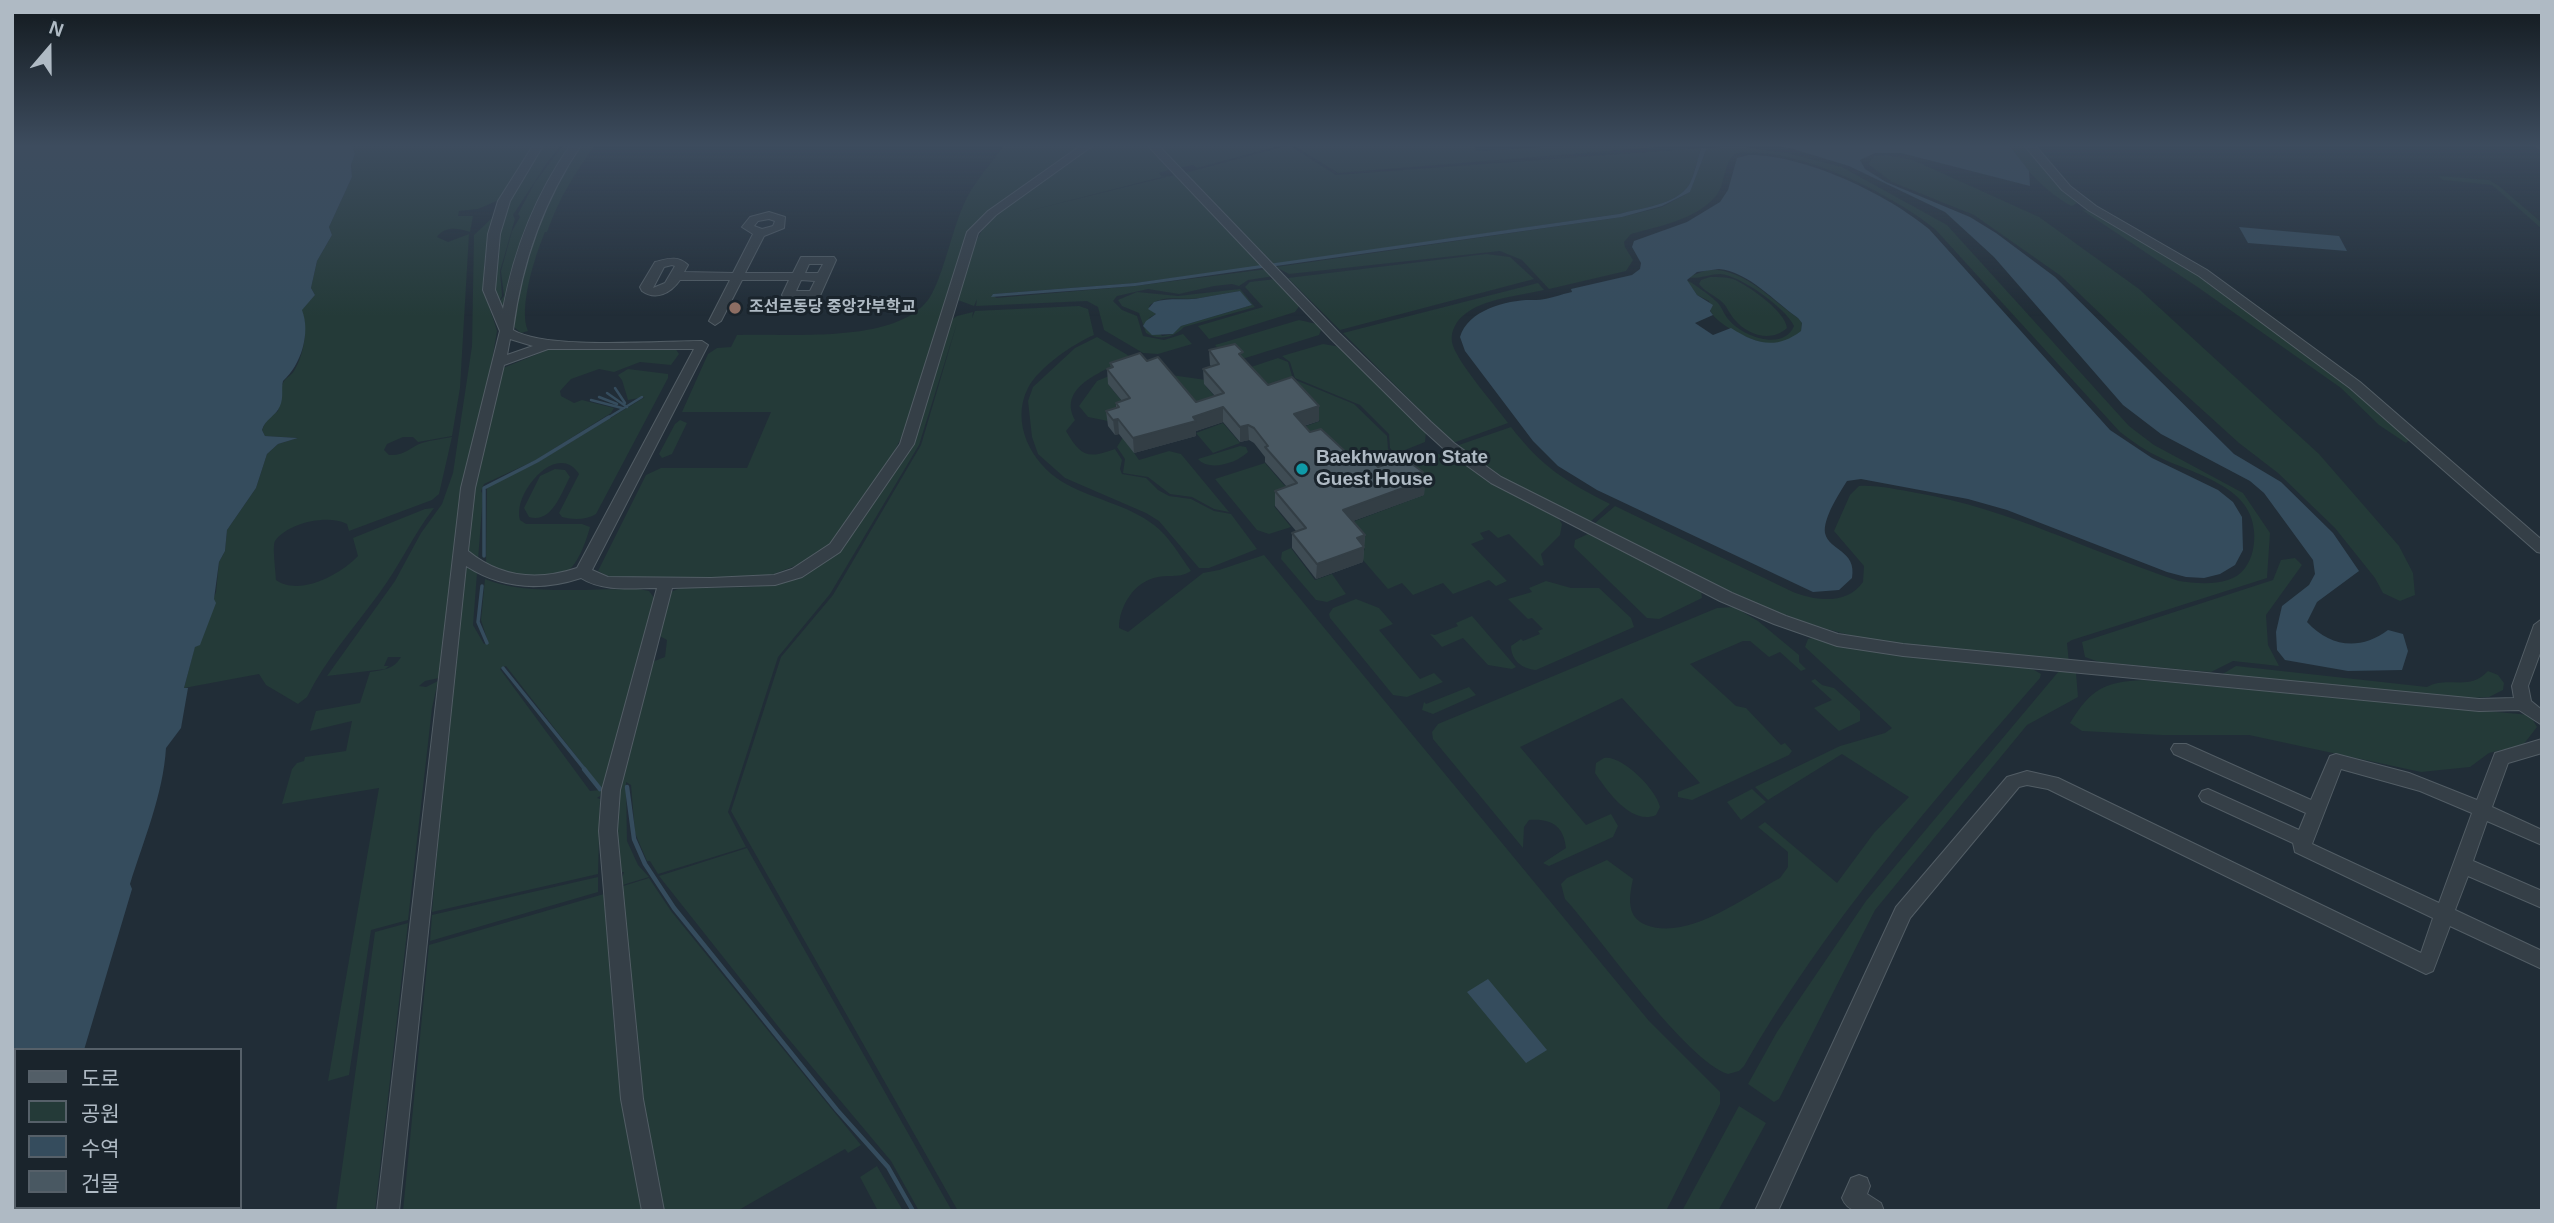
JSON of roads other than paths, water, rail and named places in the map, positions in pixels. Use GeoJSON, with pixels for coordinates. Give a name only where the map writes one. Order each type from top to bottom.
{"type":"FeatureCollection","features":[{"type":"Feature","properties":{"kind":"street"},"geometry":{"type":"LineString","coordinates":[[504,201],[494,234],[489,290],[506,331],[519,339],[549,345],[702,345],[583,572],[551,582]]}},
{"type":"Feature","properties":{"kind":"street"},"geometry":{"type":"LineString","coordinates":[[388,1211],[468,488],[524,252],[541,201]]}},
{"type":"Feature","properties":{"kind":"street"},"geometry":{"type":"LineString","coordinates":[[460,553],[481,569],[500,577],[551,582],[775,580],[797,573],[835,548],[907,444],[973,232],[1010,201]]}},
{"type":"Feature","properties":{"kind":"street"},"geometry":{"type":"LineString","coordinates":[[1207,201],[1335,336],[1436,435],[1496,480],[1726,597],[1800,628],[1837,640],[1903,650],[2479,705],[2523,704],[2542,719]]}},
{"type":"Feature","properties":{"kind":"street"},"geometry":{"type":"LineString","coordinates":[[2083,201],[2203,273],[2355,385],[2542,548]]}},
{"type":"Feature","properties":{"kind":"street"},"geometry":{"type":"LineString","coordinates":[[715,321],[760,232],[774,230],[780,225],[778,217],[770,214]]}},
{"type":"Feature","properties":{"kind":"street"},"geometry":{"type":"LineString","coordinates":[[805,260],[830,260],[823,277],[815,295],[788,295],[805,260]]}},
{"type":"Feature","properties":{"kind":"street"},"geometry":{"type":"LineString","coordinates":[[676,276],[823,277]]}},
{"type":"Feature","properties":{"kind":"street"},"geometry":{"type":"LineString","coordinates":[[497,363],[549,345]]}},
{"type":"Feature","properties":{"kind":"street"},"geometry":{"type":"LineString","coordinates":[[583,572],[594,579],[608,582]]}},
{"type":"Feature","properties":{"kind":"street"},"geometry":{"type":"LineString","coordinates":[[653,1211],[632,1099],[608,831],[611,790],[666,582]]}},
{"type":"Feature","properties":{"kind":"street"},"geometry":{"type":"LineString","coordinates":[[2523,704],[2520,686],[2542,625]]}},
{"type":"Feature","properties":{"kind":"street"},"geometry":{"type":"LineString","coordinates":[[1766,1211],[1903,914],[2013,782],[2027,778],[2052,783],[2426,965],[2501,758],[2542,746]]}},
{"type":"Feature","properties":{"kind":"street"},"geometry":{"type":"LineString","coordinates":[[2180,749],[2316,810]]}},
{"type":"Feature","properties":{"kind":"street"},"geometry":{"type":"LineString","coordinates":[[2542,838],[2483,809],[2410,780],[2336,761],[2301,847],[2542,960]]}},
{"type":"Feature","properties":{"kind":"street"},"geometry":{"type":"LineString","coordinates":[[2208,796],[2304,840]]}},
{"type":"Feature","properties":{"kind":"street"},"geometry":{"type":"LineString","coordinates":[[2463,865],[2542,900]]}},
{"type":"Feature","properties":{"kind":"street"},"geometry":{"type":"LineString","coordinates":[[1858,1186],[1853,1198],[1873,1211]]}},
{"type":"Feature","properties":{"kind":"water"},"geometry":{"type":"Polygon","coordinates":[[[12,201],[341,201],[329,227],[332,235],[317,261],[311,288],[315,295],[302,310],[305,319],[303,348],[295,366],[283,381],[280,406],[262,430],[265,436],[298,438],[278,444],[267,454],[256,488],[227,530],[225,551],[219,562],[214,599],[216,603],[200,645],[195,647],[184,688],[188,688],[181,728],[166,748],[157,800],[130,884],[132,889],[85,1048],[14,1048],[14,1209],[26,1209],[12,1211],[12,201]]]}},
{"type":"Feature","properties":{"kind":"water"},"geometry":{"type":"Polygon","coordinates":[[[1672,201],[1622,217],[1135,286],[991,297],[993,294],[1135,283],[1619,214],[1672,201]]]}},
{"type":"Feature","properties":{"kind":"water"},"geometry":{"type":"Polygon","coordinates":[[[1888,201],[1911,216],[1929,229],[2110,430],[2152,458],[2218,490],[2233,502],[2242,517],[2243,550],[2235,565],[2220,574],[2204,578],[2186,577],[2007,510],[1968,499],[1861,479],[1847,481],[1832,506],[1825,527],[1828,539],[1847,556],[1852,578],[1839,590],[1813,592],[1597,490],[1558,466],[1533,441],[1465,351],[1460,337],[1464,327],[1481,313],[1502,304],[1548,298],[1572,292],[1571,289],[1632,275],[1640,269],[1641,263],[1632,247],[1634,241],[1687,222],[1720,202],[1888,201]],[[1719,269],[1697,272],[1687,280],[1697,295],[1713,305],[1710,311],[1713,315],[1695,323],[1713,335],[1731,328],[1749,338],[1766,343],[1783,341],[1801,331],[1802,323],[1798,318],[1741,276],[1719,269]]]}},
{"type":"Feature","properties":{"kind":"water"},"geometry":{"type":"Polygon","coordinates":[[[1922,201],[1932,201],[1970,217],[2055,277],[2234,454],[2281,482],[2333,533],[2359,571],[2317,602],[2307,622],[2325,637],[2346,643],[2367,641],[2388,630],[2403,634],[2408,651],[2402,670],[2348,671],[2285,660],[2277,650],[2276,632],[2282,606],[2309,585],[2315,574],[2313,560],[2264,493],[2250,481],[2161,434],[2123,405],[1994,257],[1945,212],[1922,201]]]}},
{"type":"Feature","properties":{"kind":"water"},"geometry":{"type":"Polygon","coordinates":[[[2239,227],[2339,236],[2347,251],[2248,243],[2239,227]]]}},
{"type":"Feature","properties":{"kind":"water"},"geometry":{"type":"Polygon","coordinates":[[[1240,291],[1252,305],[1181,326],[1173,334],[1152,335],[1143,326],[1156,314],[1148,309],[1154,302],[1195,299],[1240,291]]]}},
{"type":"Feature","properties":{"kind":"water"},"geometry":{"type":"Polygon","coordinates":[[[1488,979],[1547,1050],[1526,1063],[1467,992],[1488,979]]]}},
{"type":"Feature","properties":{"kind":"waterway"},"geometry":{"type":"LineString","coordinates":[[615,388],[625,403]]}},
{"type":"Feature","properties":{"kind":"waterway"},"geometry":{"type":"LineString","coordinates":[[607,393],[626,407]]}},
{"type":"Feature","properties":{"kind":"waterway"},"geometry":{"type":"LineString","coordinates":[[599,397],[617,404]]}},
{"type":"Feature","properties":{"kind":"waterway"},"geometry":{"type":"LineString","coordinates":[[626,407],[642,397]]}},
{"type":"Feature","properties":{"kind":"waterway"},"geometry":{"type":"LineString","coordinates":[[591,400],[622,408]]}},
{"type":"Feature","properties":{"kind":"waterway"},"geometry":{"type":"LineString","coordinates":[[606,419],[626,407]]}},
{"type":"Feature","properties":{"kind":"waterway"},"geometry":{"type":"LineString","coordinates":[[484,556],[484,488],[537,461],[609,417]]}},
{"type":"Feature","properties":{"kind":"waterway"},"geometry":{"type":"LineString","coordinates":[[482,586],[478,622],[487,643]]}},
{"type":"Feature","properties":{"kind":"waterway"},"geometry":{"type":"LineString","coordinates":[[503,668],[586,771]]}},
{"type":"Feature","properties":{"kind":"waterway"},"geometry":{"type":"LineString","coordinates":[[584,769],[600,789]]}},
{"type":"Feature","properties":{"kind":"waterway"},"geometry":{"type":"LineString","coordinates":[[627,787],[634,839],[645,864],[674,908],[837,1110],[888,1167],[913,1211]]}},
{"type":"Feature","properties":{"kind":"place","name":"조선로동당 중앙간부학교"},"geometry":{"type":"Point","coordinates":[735,308]}},
{"type":"Feature","properties":{"kind":"place","name":"Baekhwawon State Guest House"},"geometry":{"type":"Point","coordinates":[1302,469]}}]}
